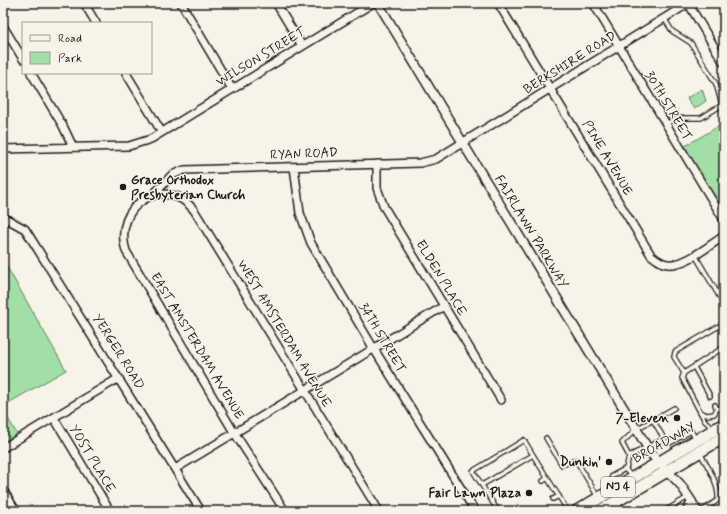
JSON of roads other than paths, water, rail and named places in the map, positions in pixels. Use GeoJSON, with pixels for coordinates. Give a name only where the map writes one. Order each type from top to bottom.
{"type":"FeatureCollection","features":[{"type":"Feature","properties":{"kind":"main road","name":"BROADWAY"},"geometry":{"type":"LineString","coordinates":[[577,511],[616,488],[629,473],[658,462],[679,444],[697,440],[720,427]]}},
{"type":"Feature","properties":{"kind":"main road","name":"BROADWAY"},"geometry":{"type":"LineString","coordinates":[[600,511],[724,437]]}},
{"type":"Feature","properties":{"kind":"street"},"geometry":{"type":"LineString","coordinates":[[84,3],[95,22]]}},
{"type":"Feature","properties":{"kind":"street"},"geometry":{"type":"LineString","coordinates":[[181,3],[232,89]]}},
{"type":"Feature","properties":{"kind":"street"},"geometry":{"type":"LineString","coordinates":[[276,3],[302,46]]}},
{"type":"Feature","properties":{"kind":"street","name":"WILSON STREET"},"geometry":{"type":"LineString","coordinates":[[3,149],[135,145],[150,139],[373,3]]}},
{"type":"Feature","properties":{"kind":"street","name":"FAIRLAWN PARKWAY"},"geometry":{"type":"LineString","coordinates":[[378,3],[636,429],[658,462],[680,484],[691,499]]}},
{"type":"Feature","properties":{"kind":"street","name":"PINE AVENUE"},"geometry":{"type":"LineString","coordinates":[[498,3],[652,255],[666,264],[681,262],[724,236]]}},
{"type":"Feature","properties":{"kind":"street","name":"30TH STREET"},"geometry":{"type":"LineString","coordinates":[[593,3],[618,47],[724,220]]}},
{"type":"Feature","properties":{"kind":"street"},"geometry":{"type":"LineString","coordinates":[[688,3],[724,63]]}},
{"type":"Feature","properties":{"kind":"street","name":"BERKSHIRE ROAD"},"geometry":{"type":"LineString","coordinates":[[463,144],[688,3]]}},
{"type":"Feature","properties":{"kind":"street"},"geometry":{"type":"LineString","coordinates":[[3,26],[22,57]]}},
{"type":"Feature","properties":{"kind":"street"},"geometry":{"type":"LineString","coordinates":[[32,74],[64,126],[73,147]]}},
{"type":"Feature","properties":{"kind":"street"},"geometry":{"type":"LineString","coordinates":[[127,74],[162,131]]}},
{"type":"Feature","properties":{"kind":"street","name":"RYAN ROAD"},"geometry":{"type":"LineString","coordinates":[[152,196],[172,175],[184,170],[428,162],[463,144]]}},
{"type":"Feature","properties":{"kind":"street","name":"ELDEN PLACE"},"geometry":{"type":"LineString","coordinates":[[377,164],[377,188],[384,207],[501,400]]}},
{"type":"Feature","properties":{"kind":"street","name":"34TH STREET"},"geometry":{"type":"LineString","coordinates":[[294,167],[297,200],[304,229],[311,243],[374,349],[475,511]]}},
{"type":"Feature","properties":{"kind":"street","name":"WEST AMSTERDAM AVENUE"},"geometry":{"type":"LineString","coordinates":[[152,196],[169,195],[178,198],[194,210],[378,511]]}},
{"type":"Feature","properties":{"kind":"street","name":"EAST AMSTERDAM AVENUE"},"geometry":{"type":"LineString","coordinates":[[152,196],[136,205],[126,218],[123,234],[126,251],[235,433],[285,511]]}},
{"type":"Feature","properties":{"kind":"street","name":"YERGER ROAD"},"geometry":{"type":"LineString","coordinates":[[3,217],[25,228],[201,511]]}},
{"type":"Feature","properties":{"kind":"street"},"geometry":{"type":"LineString","coordinates":[[175,469],[444,306]]}},
{"type":"Feature","properties":{"kind":"street"},"geometry":{"type":"LineString","coordinates":[[3,448],[119,378]]}},
{"type":"Feature","properties":{"kind":"street","name":"YOST PLACE"},"geometry":{"type":"LineString","coordinates":[[54,418],[110,511]]}},
{"type":"Feature","properties":{"kind":"street"},"geometry":{"type":"LineString","coordinates":[[3,490],[16,511]]}},
{"type":"Feature","properties":{"kind":"street"},"geometry":{"type":"LineString","coordinates":[[686,511],[691,499]]}},
{"type":"Feature","properties":{"kind":"street"},"geometry":{"type":"LineString","coordinates":[[691,499],[698,511]]}},
{"type":"Feature","properties":{"kind":"lane"},"geometry":{"type":"LineString","coordinates":[[664,18],[672,30],[691,43],[716,84],[722,105],[702,118],[678,118],[665,124]]}},
{"type":"Feature","properties":{"kind":"lane"},"geometry":{"type":"LineString","coordinates":[[695,254],[722,301],[724,300]]}},
{"type":"Feature","properties":{"kind":"lane"},"geometry":{"type":"LineString","coordinates":[[684,373],[674,357],[675,352],[724,323]]}},
{"type":"Feature","properties":{"kind":"lane"},"geometry":{"type":"LineString","coordinates":[[720,427],[705,422],[682,378],[684,373],[724,347]]}},
{"type":"Feature","properties":{"kind":"lane"},"geometry":{"type":"LineString","coordinates":[[694,367],[710,396]]}},
{"type":"Feature","properties":{"kind":"lane"},"geometry":{"type":"LineString","coordinates":[[699,411],[707,415],[711,415],[716,411],[715,405]]}},
{"type":"Feature","properties":{"kind":"lane"},"geometry":{"type":"LineString","coordinates":[[629,473],[630,456],[622,443],[636,429],[674,408]]}},
{"type":"Feature","properties":{"kind":"lane"},"geometry":{"type":"LineString","coordinates":[[653,420],[666,442],[679,444]]}},
{"type":"Feature","properties":{"kind":"lane"},"geometry":{"type":"LineString","coordinates":[[546,438],[562,466],[576,460],[598,498]]}},
{"type":"Feature","properties":{"kind":"lane"},"geometry":{"type":"LineString","coordinates":[[630,456],[664,439]]}},
{"type":"Feature","properties":{"kind":"lane"},"geometry":{"type":"LineString","coordinates":[[498,511],[473,471],[524,440],[568,511]]}},
{"type":"Feature","properties":{"kind":"lane"},"geometry":{"type":"LineString","coordinates":[[699,452],[717,486],[718,494],[718,500],[702,511]]}},
{"type":"Feature","properties":{"kind":"lane"},"geometry":{"type":"LineString","coordinates":[[482,485],[533,455]]}},
{"type":"Feature","properties":{"kind":"lane"},"geometry":{"type":"LineString","coordinates":[[543,481],[548,478]]}},
{"type":"Feature","properties":{"kind":"lane"},"geometry":{"type":"LineString","coordinates":[[553,499],[558,496]]}},
{"type":"Feature","properties":{"kind":"lane"},"geometry":{"type":"LineString","coordinates":[[665,511],[691,499]]}},
{"type":"Feature","properties":{"kind":"lane"},"geometry":{"type":"LineString","coordinates":[[617,501],[623,511]]}},
{"type":"Feature","properties":{"kind":"place","name":"Grace Orthodox Presbyterian Church"},"geometry":{"type":"Point","coordinates":[123,187]}},
{"type":"Feature","properties":{"kind":"place","name":"7-Eleven"},"geometry":{"type":"Point","coordinates":[677,418]}},
{"type":"Feature","properties":{"kind":"place","name":"Dunkin'"},"geometry":{"type":"Point","coordinates":[609,462]}},
{"type":"Feature","properties":{"kind":"place","name":"Fair Lawn Plaza"},"geometry":{"type":"Point","coordinates":[529,493]}}]}
